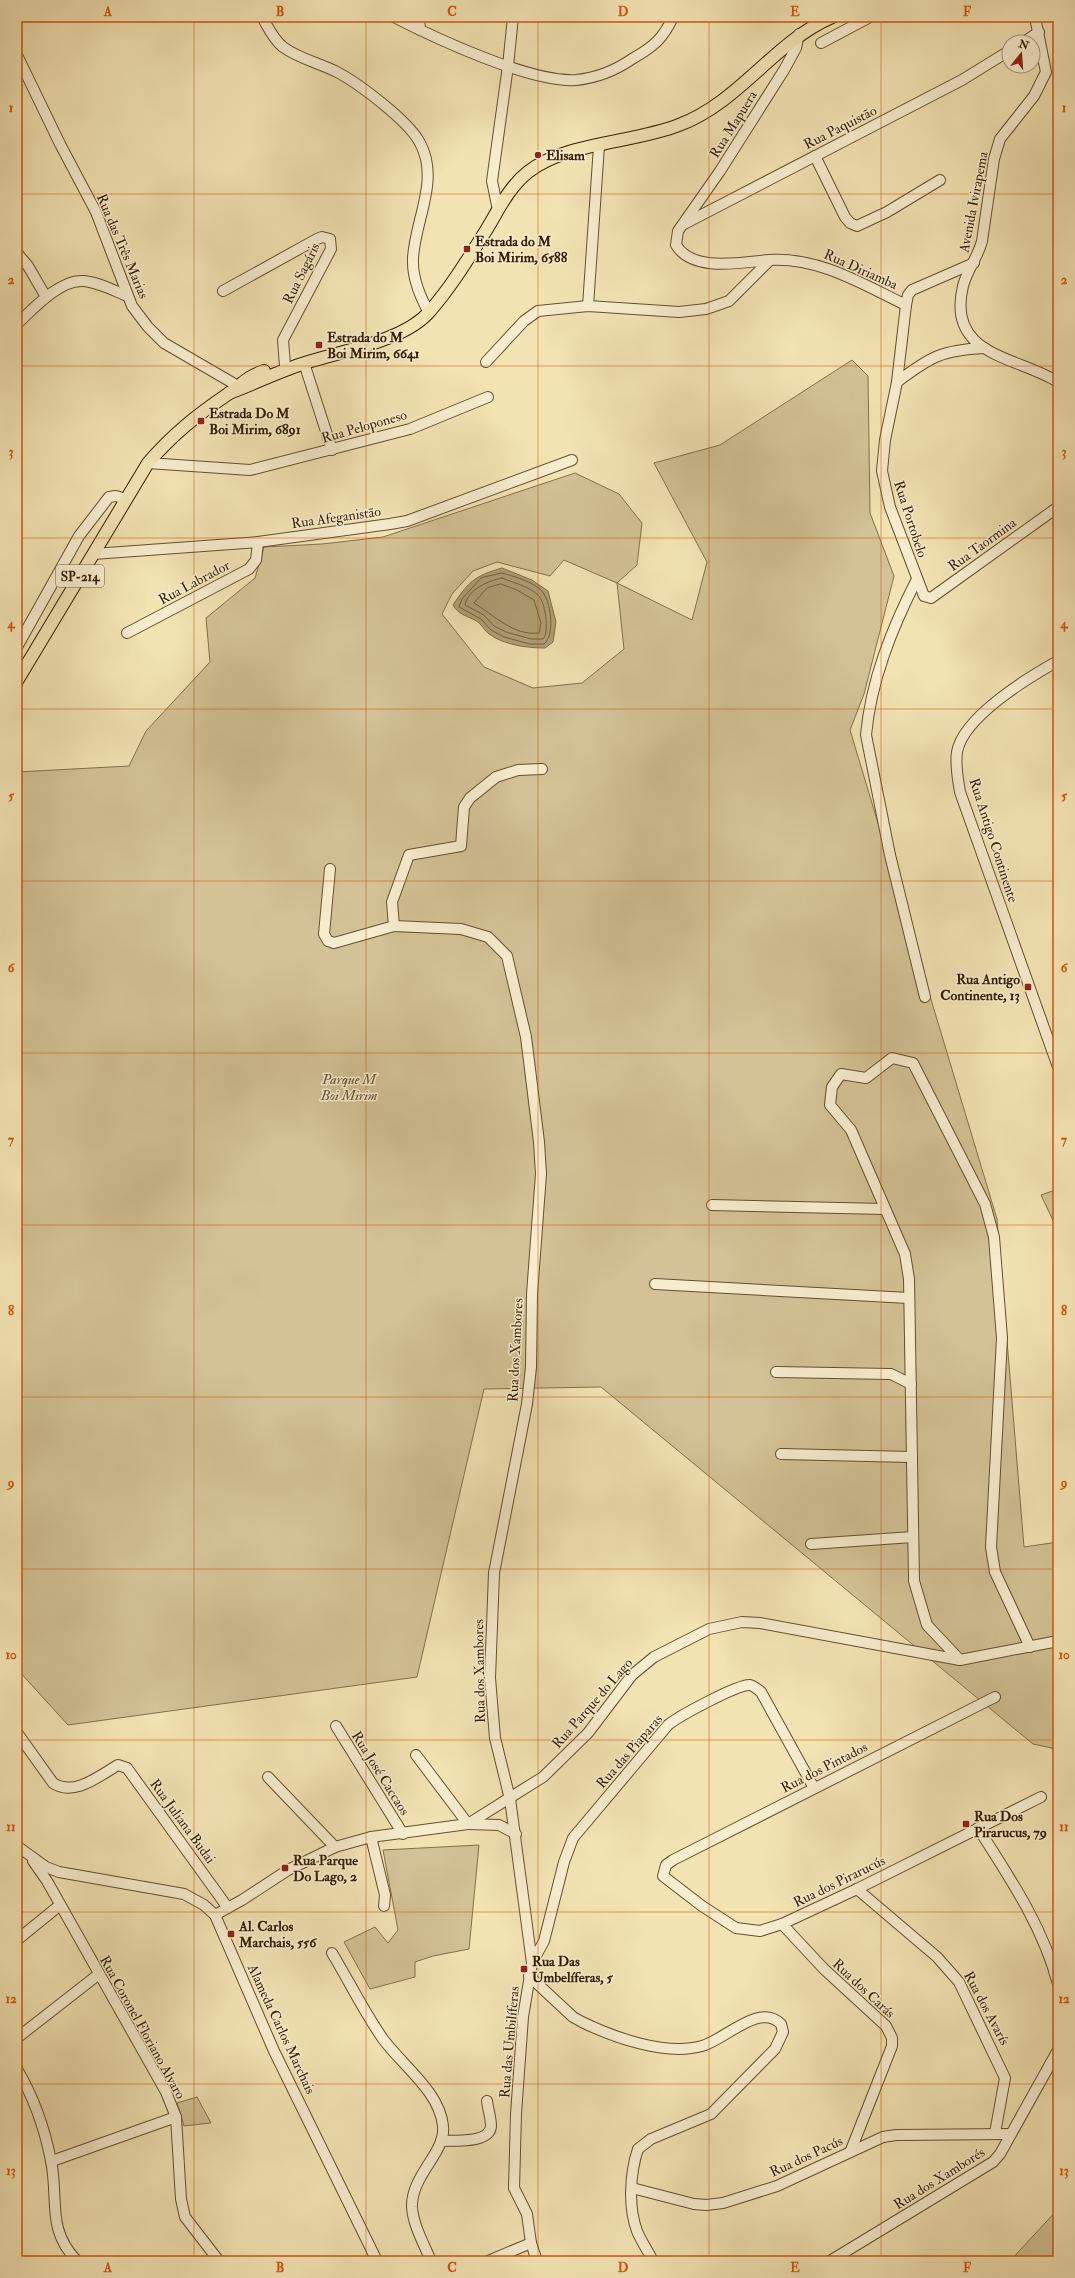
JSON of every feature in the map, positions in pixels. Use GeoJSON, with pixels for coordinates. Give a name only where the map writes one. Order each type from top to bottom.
{"type":"FeatureCollection","features":[{"type":"Feature","properties":{"kind":"main road","name":"SP-214"},"geometry":{"type":"LineString","coordinates":[[17,681],[125,499],[148,463],[171,436],[233,389],[295,365],[369,345],[409,328],[429,313],[452,282],[507,194],[528,172],[564,154],[679,126],[708,111],[728,98],[799,34],[832,17]]}},
{"type":"Feature","properties":{"kind":"street"},"geometry":{"type":"LineString","coordinates":[[262,17],[272,35],[283,47],[347,78],[401,120],[420,142],[428,165],[428,181],[413,260],[415,280],[429,313]]}},
{"type":"Feature","properties":{"kind":"street"},"geometry":{"type":"LineString","coordinates":[[394,17],[420,30],[508,66],[560,79],[576,80],[594,76],[625,64],[660,41],[674,17]]}},
{"type":"Feature","properties":{"kind":"street"},"geometry":{"type":"LineString","coordinates":[[419,17],[420,30]]}},
{"type":"Feature","properties":{"kind":"street"},"geometry":{"type":"LineString","coordinates":[[498,210],[492,181],[508,66],[513,17]]}},
{"type":"Feature","properties":{"kind":"street"},"geometry":{"type":"LineString","coordinates":[[821,43],[870,17]]}},
{"type":"Feature","properties":{"kind":"street","name":"Avenida Ivirapema"},"geometry":{"type":"LineString","coordinates":[[984,348],[973,340],[962,318],[961,308],[964,284],[982,241],[994,159],[1000,139],[1034,96],[1046,72],[1035,17]]}},
{"type":"Feature","properties":{"kind":"street","name":"Rua Mapuera"},"geometry":{"type":"LineString","coordinates":[[682,225],[720,172],[784,70],[796,48],[799,34]]}},
{"type":"Feature","properties":{"kind":"street","name":"Rua das Três Marias"},"geometry":{"type":"LineString","coordinates":[[17,55],[21,77],[96,212],[127,296],[142,320],[164,343],[233,389]]}},
{"type":"Feature","properties":{"kind":"street","name":"Rua Paquistão"},"geometry":{"type":"LineString","coordinates":[[682,225],[962,80],[1001,56]]}},
{"type":"Feature","properties":{"kind":"street"},"geometry":{"type":"LineString","coordinates":[[588,306],[599,146]]}},
{"type":"Feature","properties":{"kind":"street"},"geometry":{"type":"LineString","coordinates":[[815,156],[845,217],[850,223],[857,226],[887,212],[940,180]]}},
{"type":"Feature","properties":{"kind":"street","name":"Rua Diriamba"},"geometry":{"type":"LineString","coordinates":[[682,225],[678,231],[676,245],[684,256],[691,259],[724,264],[770,260],[814,263],[906,305],[908,295],[912,290],[974,263]]}},
{"type":"Feature","properties":{"kind":"street","name":"Rua Sagáris"},"geometry":{"type":"LineString","coordinates":[[223,291],[317,239],[322,237],[330,239],[331,249],[282,340],[295,365]]}},
{"type":"Feature","properties":{"kind":"street"},"geometry":{"type":"LineString","coordinates":[[17,253],[28,266],[46,297]]}},
{"type":"Feature","properties":{"kind":"street"},"geometry":{"type":"LineString","coordinates":[[486,362],[524,321],[538,311],[588,306],[679,312],[706,309],[729,301],[770,260]]}},
{"type":"Feature","properties":{"kind":"street"},"geometry":{"type":"LineString","coordinates":[[17,324],[46,297],[67,284],[81,281],[127,296]]}},
{"type":"Feature","properties":{"kind":"street","name":"Rua Portobelo"},"geometry":{"type":"LineString","coordinates":[[906,305],[897,382],[885,440],[882,471],[890,507],[923,593]]}},
{"type":"Feature","properties":{"kind":"street"},"geometry":{"type":"LineString","coordinates":[[897,382],[926,361],[940,354],[963,349],[984,348],[1058,382]]}},
{"type":"Feature","properties":{"kind":"street"},"geometry":{"type":"LineString","coordinates":[[295,365],[332,450]]}},
{"type":"Feature","properties":{"kind":"street","name":"Rua Peloponeso"},"geometry":{"type":"LineString","coordinates":[[148,463],[250,470],[410,429],[488,397]]}},
{"type":"Feature","properties":{"kind":"street","name":"Rua Afeganistão"},"geometry":{"type":"LineString","coordinates":[[93,554],[258,542],[407,521],[572,460]]}},
{"type":"Feature","properties":{"kind":"street"},"geometry":{"type":"LineString","coordinates":[[17,647],[80,536],[95,513],[109,497],[116,496],[125,499]]}},
{"type":"Feature","properties":{"kind":"street","name":"Rua Taormina"},"geometry":{"type":"LineString","coordinates":[[923,593],[926,597],[931,598],[1058,507]]}},
{"type":"Feature","properties":{"kind":"street","name":"Rua Labrador"},"geometry":{"type":"LineString","coordinates":[[126,632],[249,569],[256,560],[258,542]]}},
{"type":"Feature","properties":{"kind":"street"},"geometry":{"type":"LineString","coordinates":[[917,579],[896,620],[886,648],[868,716],[866,735],[890,854],[925,996]]}},
{"type":"Feature","properties":{"kind":"street","name":"Rua Antigo Continente"},"geometry":{"type":"LineString","coordinates":[[1058,661],[1018,684],[972,724],[957,751],[956,765],[960,792],[1058,1067]]}},
{"type":"Feature","properties":{"kind":"street"},"geometry":{"type":"LineString","coordinates":[[394,926],[392,902],[409,855],[461,846],[464,807],[470,798],[496,777],[518,770],[542,769]]}},
{"type":"Feature","properties":{"kind":"street","name":"Rua dos Xambores"},"geometry":{"type":"LineString","coordinates":[[330,870],[324,934],[328,941],[334,943],[394,926],[461,929],[488,937],[507,956],[526,1037],[539,1142],[540,1174],[532,1294],[530,1385],[494,1573],[490,1678],[495,1738],[510,1799]]}},
{"type":"Feature","properties":{"kind":"street"},"geometry":{"type":"LineString","coordinates":[[1030,1647],[995,1572],[991,1547],[1002,1338],[994,1237],[985,1204],[913,1063],[892,1058],[866,1078],[841,1074],[832,1087],[830,1105],[851,1130],[905,1254],[909,1279],[914,1581],[927,1625],[960,1660],[1030,1647],[1058,1641]]}},
{"type":"Feature","properties":{"kind":"street"},"geometry":{"type":"LineString","coordinates":[[712,1205],[885,1209]]}},
{"type":"Feature","properties":{"kind":"street"},"geometry":{"type":"LineString","coordinates":[[655,1284],[909,1298]]}},
{"type":"Feature","properties":{"kind":"street"},"geometry":{"type":"LineString","coordinates":[[776,1372],[891,1374],[911,1384]]}},
{"type":"Feature","properties":{"kind":"street"},"geometry":{"type":"LineString","coordinates":[[781,1454],[912,1457]]}},
{"type":"Feature","properties":{"kind":"street"},"geometry":{"type":"LineString","coordinates":[[811,1544],[913,1537]]}},
{"type":"Feature","properties":{"kind":"street","name":"Rua Parque do Lago"},"geometry":{"type":"LineString","coordinates":[[468,1824],[543,1777],[574,1748],[640,1668],[654,1657],[709,1629],[742,1622],[760,1623],[960,1660]]}},
{"type":"Feature","properties":{"kind":"street","name":"Rua das Piaparas"},"geometry":{"type":"LineString","coordinates":[[532,1963],[544,1941],[564,1862],[573,1838],[668,1726],[683,1714],[743,1686],[755,1688],[760,1692],[814,1788]]}},
{"type":"Feature","properties":{"kind":"street","name":"Rua dos Pintados"},"geometry":{"type":"LineString","coordinates":[[666,1865],[673,1860],[814,1788],[995,1697]]}},
{"type":"Feature","properties":{"kind":"street","name":"Rua José Caccaos"},"geometry":{"type":"LineString","coordinates":[[336,1726],[403,1834]]}},
{"type":"Feature","properties":{"kind":"street","name":"Rua Juliana Budai"},"geometry":{"type":"LineString","coordinates":[[18,1734],[53,1783],[60,1788],[75,1788],[118,1765],[127,1768],[228,1908]]}},
{"type":"Feature","properties":{"kind":"street"},"geometry":{"type":"LineString","coordinates":[[416,1755],[468,1824]]}},
{"type":"Feature","properties":{"kind":"street"},"geometry":{"type":"LineString","coordinates":[[268,1777],[335,1847]]}},
{"type":"Feature","properties":{"kind":"street","name":"Rua dos Pirarucús"},"geometry":{"type":"LineString","coordinates":[[666,1865],[663,1876],[702,1906],[736,1928],[760,1931],[782,1924],[857,1889],[1041,1797]]}},
{"type":"Feature","properties":{"kind":"street","name":"Rua das Umbilíferas"},"geometry":{"type":"LineString","coordinates":[[510,1799],[516,1834],[532,1963],[523,2017],[516,2114],[514,2188],[527,2214],[531,2243],[537,2261]]}},
{"type":"Feature","properties":{"kind":"street","name":"Rua Parque do Lago"},"geometry":{"type":"LineString","coordinates":[[215,1915],[288,1870],[335,1847],[371,1837],[403,1834],[468,1824],[495,1824],[516,1834]]}},
{"type":"Feature","properties":{"kind":"street"},"geometry":{"type":"LineString","coordinates":[[978,1828],[1026,1904],[1044,1942],[1058,1984]]}},
{"type":"Feature","properties":{"kind":"street"},"geometry":{"type":"LineString","coordinates":[[371,1837],[385,1896],[384,1906]]}},
{"type":"Feature","properties":{"kind":"street","name":"Alameda Carlos Marchais"},"geometry":{"type":"LineString","coordinates":[[17,1846],[31,1858],[46,1867],[76,1877],[184,1894],[204,1905],[215,1915],[274,2051],[377,2261]]}},
{"type":"Feature","properties":{"kind":"street","name":"Rua Coronel Floriano Alvaro"},"geometry":{"type":"LineString","coordinates":[[31,1858],[60,1905],[166,2092],[176,2118],[181,2199],[185,2217],[219,2261]]}},
{"type":"Feature","properties":{"kind":"street","name":"Rua dos Avarís"},"geometry":{"type":"LineString","coordinates":[[857,1889],[937,1957],[959,1982],[1005,2078],[995,2133]]}},
{"type":"Feature","properties":{"kind":"street"},"geometry":{"type":"LineString","coordinates":[[17,1940],[60,1905]]}},
{"type":"Feature","properties":{"kind":"street","name":"Rua dos Carás"},"geometry":{"type":"LineString","coordinates":[[782,1924],[824,1969],[886,2026],[892,2038],[892,2046],[884,2071],[851,2150]]}},
{"type":"Feature","properties":{"kind":"street"},"geometry":{"type":"LineString","coordinates":[[332,1953],[382,2038],[427,2089],[442,2119],[444,2127],[441,2141],[420,2176],[415,2188],[412,2205],[413,2215],[431,2261]]}},
{"type":"Feature","properties":{"kind":"street"},"geometry":{"type":"LineString","coordinates":[[17,2038],[99,1974]]}},
{"type":"Feature","properties":{"kind":"street"},"geometry":{"type":"LineString","coordinates":[[529,1976],[573,2017],[582,2022],[668,2050],[701,2046],[712,2043],[732,2029],[758,2018],[769,2017],[781,2024],[783,2032],[775,2049],[711,2114],[651,2139],[638,2149],[632,2188],[633,2216],[638,2231],[653,2261]]}},
{"type":"Feature","properties":{"kind":"street","name":"Rua dos Xamborés"},"geometry":{"type":"LineString","coordinates":[[836,2259],[986,2167],[1000,2154],[1058,2050]]}},
{"type":"Feature","properties":{"kind":"street"},"geometry":{"type":"LineString","coordinates":[[17,2069],[34,2104],[52,2161],[57,2229],[67,2250],[77,2261]]}},
{"type":"Feature","properties":{"kind":"street"},"geometry":{"type":"LineString","coordinates":[[441,2141],[481,2139],[488,2134],[491,2127],[487,2101]]}},
{"type":"Feature","properties":{"kind":"street"},"geometry":{"type":"LineString","coordinates":[[52,2161],[176,2118]]}},
{"type":"Feature","properties":{"kind":"street","name":"Rua dos Pacús"},"geometry":{"type":"LineString","coordinates":[[632,2188],[694,2204],[706,2205],[723,2203],[778,2186],[876,2139],[896,2135],[1010,2134]]}},
{"type":"Feature","properties":{"kind":"street"},"geometry":{"type":"LineString","coordinates":[[488,2261],[531,2243]]}},
{"type":"Feature","properties":{"kind":"green space","name":"Parque M Boi Mirim"},"geometry":{"type":"Polygon","coordinates":[[[852,360],[868,376],[870,513],[894,576],[864,694],[850,730],[997,1219],[1024,1547],[1058,1542],[1058,1762],[1052,1748],[1033,1744],[601,1387],[484,1389],[417,1677],[68,1725],[17,1669],[17,772],[129,766],[146,731],[210,662],[206,618],[255,578],[264,547],[322,544],[383,537],[575,473],[619,494],[642,523],[637,565],[617,583],[692,620],[707,562],[654,463],[720,445],[852,360]],[[564,560],[550,576],[497,562],[473,571],[452,594],[442,614],[484,667],[533,688],[582,683],[624,649],[617,583],[564,560]]]}},
{"type":"Feature","properties":{"kind":"green space"},"geometry":{"type":"Polygon","coordinates":[[[1058,1189],[1058,1231],[1041,1195],[1058,1189]]]}},
{"type":"Feature","properties":{"kind":"green space"},"geometry":{"type":"Polygon","coordinates":[[[479,1845],[469,1949],[433,1956],[415,1962],[415,1977],[370,1989],[344,1942],[375,1927],[388,1943],[398,1930],[383,1850],[479,1845]]]}},
{"type":"Feature","properties":{"kind":"green space"},"geometry":{"type":"Polygon","coordinates":[[[197,2097],[211,2123],[184,2126],[177,2103],[197,2097]]]}},
{"type":"Feature","properties":{"kind":"green space"},"geometry":{"type":"Polygon","coordinates":[[[1058,2209],[1058,2261],[1010,2261],[1058,2209]]]}},
{"type":"Feature","properties":{"kind":"water"},"geometry":{"type":"Polygon","coordinates":[[[502,568],[532,580],[548,591],[556,622],[553,642],[545,648],[516,645],[495,638],[478,622],[458,611],[453,605],[473,580],[502,568]]]}},
{"type":"Feature","properties":{"kind":"place","name":"Elisam"},"geometry":{"type":"Point","coordinates":[538,155]}},
{"type":"Feature","properties":{"kind":"place","name":"Estrada do M Boi Mirim, 6588"},"geometry":{"type":"Point","coordinates":[467,249]}},
{"type":"Feature","properties":{"kind":"place","name":"Estrada do M Boi Mirim, 6641"},"geometry":{"type":"Point","coordinates":[319,345]}},
{"type":"Feature","properties":{"kind":"place","name":"Estrada Do M Boi Mirim, 6891"},"geometry":{"type":"Point","coordinates":[201,421]}},
{"type":"Feature","properties":{"kind":"place","name":"Rua Antigo Continente, 13"},"geometry":{"type":"Point","coordinates":[1028,987]}},
{"type":"Feature","properties":{"kind":"place","name":"Rua Dos Pirarucus, 79"},"geometry":{"type":"Point","coordinates":[966,1824]}},
{"type":"Feature","properties":{"kind":"place","name":"Rua Parque Do Lago, 2"},"geometry":{"type":"Point","coordinates":[285,1868]}},
{"type":"Feature","properties":{"kind":"place","name":"Al. Carlos Marchais, 556"},"geometry":{"type":"Point","coordinates":[231,1934]}},
{"type":"Feature","properties":{"kind":"place","name":"Rua Das Umbelíferas, 5"},"geometry":{"type":"Point","coordinates":[524,1969]}}]}
